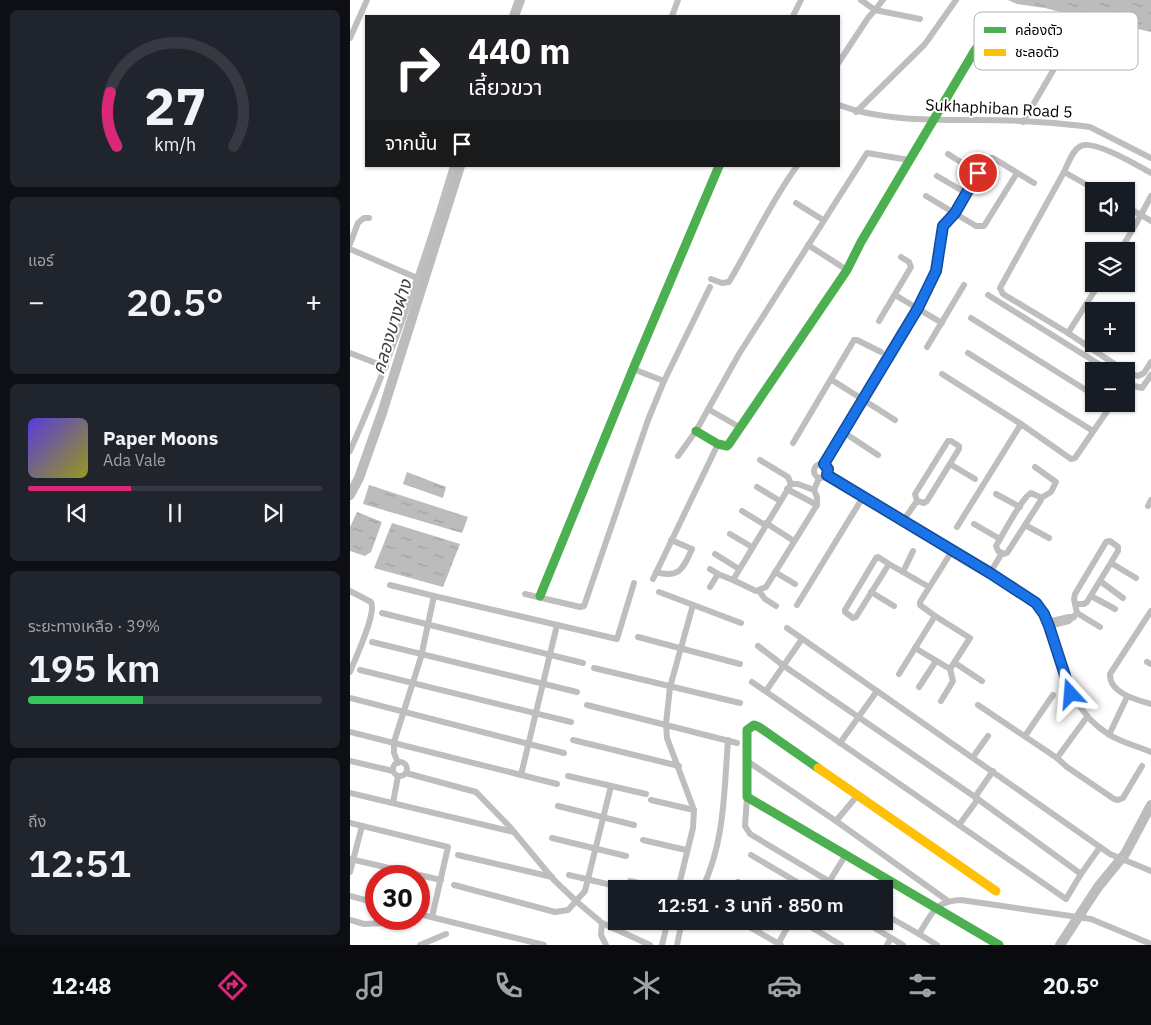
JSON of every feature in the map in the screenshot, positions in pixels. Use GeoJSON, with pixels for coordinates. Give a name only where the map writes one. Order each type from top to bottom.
{"type":"FeatureCollection","features":[{"type":"Feature","properties":{"kind":"street"},"geometry":{"type":"LineString","coordinates":[[350,38],[367,0]]}},
{"type":"Feature","properties":{"kind":"street"},"geometry":{"type":"LineString","coordinates":[[672,15],[678,0]]}},
{"type":"Feature","properties":{"kind":"street"},"geometry":{"type":"LineString","coordinates":[[794,15],[801,0]]}},
{"type":"Feature","properties":{"kind":"street"},"geometry":{"type":"LineString","coordinates":[[861,0],[875,10],[920,20]]}},
{"type":"Feature","properties":{"kind":"street"},"geometry":{"type":"LineString","coordinates":[[840,60],[868,18],[883,0]]}},
{"type":"Feature","properties":{"kind":"street"},"geometry":{"type":"LineString","coordinates":[[856,112],[925,44],[956,0]]}},
{"type":"Feature","properties":{"kind":"street"},"geometry":{"type":"LineString","coordinates":[[696,431],[718,444],[727,446],[741,428],[847,270],[908,160],[974,53]]}},
{"type":"Feature","properties":{"kind":"street"},"geometry":{"type":"LineString","coordinates":[[1023,122],[1053,70]]}},
{"type":"Feature","properties":{"kind":"street","name":"Sukhaphiban Road 5"},"geometry":{"type":"LineString","coordinates":[[840,105],[856,112],[933,120],[1061,123],[1090,128],[1151,158]]}},
{"type":"Feature","properties":{"kind":"street"},"geometry":{"type":"LineString","coordinates":[[1111,362],[1068,333],[1003,294],[1000,288],[1064,172],[1071,155],[1081,146],[1089,144],[1108,151],[1151,173]]}},
{"type":"Feature","properties":{"kind":"street"},"geometry":{"type":"LineString","coordinates":[[678,456],[696,431],[744,346],[867,153],[872,152],[908,160]]}},
{"type":"Feature","properties":{"kind":"street"},"geometry":{"type":"LineString","coordinates":[[948,154],[978,173]]}},
{"type":"Feature","properties":{"kind":"street"},"geometry":{"type":"LineString","coordinates":[[824,464],[918,308],[936,271],[943,226],[955,213],[986,160],[993,158],[1034,182]]}},
{"type":"Feature","properties":{"kind":"street"},"geometry":{"type":"LineString","coordinates":[[350,451],[405,317],[453,167]]}},
{"type":"Feature","properties":{"kind":"street"},"geometry":{"type":"LineString","coordinates":[[540,596],[719,167]]}},
{"type":"Feature","properties":{"kind":"street"},"geometry":{"type":"LineString","coordinates":[[711,279],[722,283],[729,282],[764,217],[796,167]]}},
{"type":"Feature","properties":{"kind":"street"},"geometry":{"type":"LineString","coordinates":[[1064,172],[1085,184]]}},
{"type":"Feature","properties":{"kind":"street"},"geometry":{"type":"LineString","coordinates":[[926,196],[976,226],[984,226],[1017,173]]}},
{"type":"Feature","properties":{"kind":"street"},"geometry":{"type":"LineString","coordinates":[[936,176],[966,193]]}},
{"type":"Feature","properties":{"kind":"street"},"geometry":{"type":"LineString","coordinates":[[1125,242],[1151,196]]}},
{"type":"Feature","properties":{"kind":"street"},"geometry":{"type":"LineString","coordinates":[[796,203],[823,220]]}},
{"type":"Feature","properties":{"kind":"street"},"geometry":{"type":"LineString","coordinates":[[1135,212],[1151,222]]}},
{"type":"Feature","properties":{"kind":"street"},"geometry":{"type":"LineString","coordinates":[[350,244],[360,220],[369,218]]}},
{"type":"Feature","properties":{"kind":"street"},"geometry":{"type":"LineString","coordinates":[[808,245],[847,270]]}},
{"type":"Feature","properties":{"kind":"street"},"geometry":{"type":"LineString","coordinates":[[350,248],[417,278]]}},
{"type":"Feature","properties":{"kind":"street"},"geometry":{"type":"LineString","coordinates":[[879,321],[911,268],[909,262],[901,257]]}},
{"type":"Feature","properties":{"kind":"street"},"geometry":{"type":"LineString","coordinates":[[926,347],[964,286]]}},
{"type":"Feature","properties":{"kind":"street"},"geometry":{"type":"LineString","coordinates":[[525,594],[540,596],[580,607],[584,606],[637,449],[664,381],[710,287]]}},
{"type":"Feature","properties":{"kind":"street"},"geometry":{"type":"LineString","coordinates":[[1068,333],[1095,292]]}},
{"type":"Feature","properties":{"kind":"street"},"geometry":{"type":"LineString","coordinates":[[894,295],[942,322]]}},
{"type":"Feature","properties":{"kind":"street"},"geometry":{"type":"LineString","coordinates":[[988,295],[1096,362]]}},
{"type":"Feature","properties":{"kind":"street"},"geometry":{"type":"LineString","coordinates":[[971,318],[1085,389]]}},
{"type":"Feature","properties":{"kind":"street"},"geometry":{"type":"LineString","coordinates":[[792,444],[855,340],[881,352]]}},
{"type":"Feature","properties":{"kind":"street"},"geometry":{"type":"LineString","coordinates":[[350,353],[386,367]]}},
{"type":"Feature","properties":{"kind":"street"},"geometry":{"type":"LineString","coordinates":[[968,354],[1093,431]]}},
{"type":"Feature","properties":{"kind":"street"},"geometry":{"type":"LineString","coordinates":[[1135,376],[1144,374],[1151,362]]}},
{"type":"Feature","properties":{"kind":"street"},"geometry":{"type":"LineString","coordinates":[[633,369],[664,381]]}},
{"type":"Feature","properties":{"kind":"street"},"geometry":{"type":"LineString","coordinates":[[942,374],[1073,459],[1105,412]]}},
{"type":"Feature","properties":{"kind":"street"},"geometry":{"type":"LineString","coordinates":[[1135,386],[1142,388],[1151,375]]}},
{"type":"Feature","properties":{"kind":"street"},"geometry":{"type":"LineString","coordinates":[[832,380],[895,420]]}},
{"type":"Feature","properties":{"kind":"street"},"geometry":{"type":"LineString","coordinates":[[708,409],[741,428]]}},
{"type":"Feature","properties":{"kind":"street"},"geometry":{"type":"LineString","coordinates":[[957,527],[1021,424]]}},
{"type":"Feature","properties":{"kind":"street"},"geometry":{"type":"LineString","coordinates":[[843,432],[878,455]]}},
{"type":"Feature","properties":{"kind":"street"},"geometry":{"type":"LineString","coordinates":[[950,441],[960,448],[927,501],[917,501],[915,494],[950,441]]}},
{"type":"Feature","properties":{"kind":"street"},"geometry":{"type":"LineString","coordinates":[[652,579],[718,444]]}},
{"type":"Feature","properties":{"kind":"street"},"geometry":{"type":"LineString","coordinates":[[733,580],[789,487],[788,477],[760,460]]}},
{"type":"Feature","properties":{"kind":"street"},"geometry":{"type":"LineString","coordinates":[[824,464],[828,469],[827,475]]}},
{"type":"Feature","properties":{"kind":"street"},"geometry":{"type":"LineString","coordinates":[[819,478],[814,474],[814,469],[816,465],[824,464]]}},
{"type":"Feature","properties":{"kind":"street"},"geometry":{"type":"LineString","coordinates":[[950,464],[975,479]]}},
{"type":"Feature","properties":{"kind":"street"},"geometry":{"type":"LineString","coordinates":[[1035,467],[1056,480],[1057,483],[1051,492],[1041,498],[1007,553],[1000,552],[995,548],[1030,493],[1041,498]]}},
{"type":"Feature","properties":{"kind":"street"},"geometry":{"type":"LineString","coordinates":[[819,478],[827,475]]}},
{"type":"Feature","properties":{"kind":"street"},"geometry":{"type":"LineString","coordinates":[[827,475],[1036,603],[1048,624],[1071,694],[1087,717],[1109,735],[1151,752]]}},
{"type":"Feature","properties":{"kind":"street"},"geometry":{"type":"LineString","coordinates":[[710,569],[752,590],[760,590],[766,587],[817,504],[814,490],[819,478]]}},
{"type":"Feature","properties":{"kind":"street"},"geometry":{"type":"LineString","coordinates":[[789,487],[798,484],[814,490]]}},
{"type":"Feature","properties":{"kind":"street"},"geometry":{"type":"LineString","coordinates":[[757,487],[780,501]]}},
{"type":"Feature","properties":{"kind":"street"},"geometry":{"type":"LineString","coordinates":[[789,487],[817,504]]}},
{"type":"Feature","properties":{"kind":"street"},"geometry":{"type":"LineString","coordinates":[[996,494],[1020,506]]}},
{"type":"Feature","properties":{"kind":"street"},"geometry":{"type":"LineString","coordinates":[[797,605],[864,497]]}},
{"type":"Feature","properties":{"kind":"street"},"geometry":{"type":"LineString","coordinates":[[903,521],[917,501]]}},
{"type":"Feature","properties":{"kind":"street"},"geometry":{"type":"LineString","coordinates":[[742,511],[794,541]]}},
{"type":"Feature","properties":{"kind":"street"},"geometry":{"type":"LineString","coordinates":[[974,524],[1000,539]]}},
{"type":"Feature","properties":{"kind":"street"},"geometry":{"type":"LineString","coordinates":[[1025,524],[1049,538]]}},
{"type":"Feature","properties":{"kind":"street"},"geometry":{"type":"LineString","coordinates":[[730,534],[752,547]]}},
{"type":"Feature","properties":{"kind":"street"},"geometry":{"type":"LineString","coordinates":[[656,572],[671,574],[681,570],[692,549],[671,540]]}},
{"type":"Feature","properties":{"kind":"street"},"geometry":{"type":"LineString","coordinates":[[1048,624],[1069,622],[1075,615],[1075,594],[1108,541],[1119,548],[1091,596],[1084,604],[1076,604]]}},
{"type":"Feature","properties":{"kind":"street"},"geometry":{"type":"LineString","coordinates":[[903,572],[914,551]]}},
{"type":"Feature","properties":{"kind":"street"},"geometry":{"type":"LineString","coordinates":[[950,669],[969,640],[969,636],[920,605],[952,551]]}},
{"type":"Feature","properties":{"kind":"street"},"geometry":{"type":"LineString","coordinates":[[988,572],[1000,552]]}},
{"type":"Feature","properties":{"kind":"street"},"geometry":{"type":"LineString","coordinates":[[715,554],[739,569]]}},
{"type":"Feature","properties":{"kind":"street"},"geometry":{"type":"LineString","coordinates":[[890,564],[855,618],[845,612],[877,557],[890,564],[929,587]]}},
{"type":"Feature","properties":{"kind":"street"},"geometry":{"type":"LineString","coordinates":[[1111,563],[1136,578]]}},
{"type":"Feature","properties":{"kind":"street"},"geometry":{"type":"LineString","coordinates":[[775,572],[795,584]]}},
{"type":"Feature","properties":{"kind":"street"},"geometry":{"type":"LineString","coordinates":[[710,587],[718,574]]}},
{"type":"Feature","properties":{"kind":"street"},"geometry":{"type":"LineString","coordinates":[[1100,581],[1123,598]]}},
{"type":"Feature","properties":{"kind":"street"},"geometry":{"type":"LineString","coordinates":[[862,582],[894,606]]}},
{"type":"Feature","properties":{"kind":"street"},"geometry":{"type":"LineString","coordinates":[[390,585],[618,639],[634,583]]}},
{"type":"Feature","properties":{"kind":"street"},"geometry":{"type":"LineString","coordinates":[[760,590],[765,599],[776,606]]}},
{"type":"Feature","properties":{"kind":"street"},"geometry":{"type":"LineString","coordinates":[[350,591],[371,602],[373,608],[365,635],[350,672]]}},
{"type":"Feature","properties":{"kind":"street"},"geometry":{"type":"LineString","coordinates":[[659,592],[740,623]]}},
{"type":"Feature","properties":{"kind":"street"},"geometry":{"type":"LineString","coordinates":[[398,762],[394,753],[394,742],[422,654],[434,596]]}},
{"type":"Feature","properties":{"kind":"street"},"geometry":{"type":"LineString","coordinates":[[1091,596],[1115,610]]}},
{"type":"Feature","properties":{"kind":"street"},"geometry":{"type":"LineString","coordinates":[[680,880],[692,828],[694,810],[667,738],[666,724],[670,687],[693,605]]}},
{"type":"Feature","properties":{"kind":"street"},"geometry":{"type":"LineString","coordinates":[[1151,612],[1110,674],[1112,683],[1127,697],[1151,704]]}},
{"type":"Feature","properties":{"kind":"street"},"geometry":{"type":"LineString","coordinates":[[382,613],[583,663]]}},
{"type":"Feature","properties":{"kind":"street"},"geometry":{"type":"LineString","coordinates":[[1075,615],[1100,627]]}},
{"type":"Feature","properties":{"kind":"street"},"geometry":{"type":"LineString","coordinates":[[899,674],[935,616]]}},
{"type":"Feature","properties":{"kind":"street"},"geometry":{"type":"LineString","coordinates":[[521,775],[557,625]]}},
{"type":"Feature","properties":{"kind":"street"},"geometry":{"type":"LineString","coordinates":[[787,628],[1110,854],[1151,871]]}},
{"type":"Feature","properties":{"kind":"street"},"geometry":{"type":"LineString","coordinates":[[638,637],[740,664]]}},
{"type":"Feature","properties":{"kind":"street"},"geometry":{"type":"LineString","coordinates":[[766,691],[802,639]]}},
{"type":"Feature","properties":{"kind":"street"},"geometry":{"type":"LineString","coordinates":[[372,642],[577,692]]}},
{"type":"Feature","properties":{"kind":"street"},"geometry":{"type":"LineString","coordinates":[[758,646],[784,666],[976,798],[1081,874]]}},
{"type":"Feature","properties":{"kind":"street"},"geometry":{"type":"LineString","coordinates":[[915,648],[950,669],[953,681],[941,701]]}},
{"type":"Feature","properties":{"kind":"street"},"geometry":{"type":"LineString","coordinates":[[919,687],[936,661]]}},
{"type":"Feature","properties":{"kind":"street"},"geometry":{"type":"LineString","coordinates":[[955,663],[982,681]]}},
{"type":"Feature","properties":{"kind":"street"},"geometry":{"type":"LineString","coordinates":[[594,668],[740,703]]}},
{"type":"Feature","properties":{"kind":"street"},"geometry":{"type":"LineString","coordinates":[[360,670],[572,722]]}},
{"type":"Feature","properties":{"kind":"street"},"geometry":{"type":"LineString","coordinates":[[752,682],[1066,899],[1100,847]]}},
{"type":"Feature","properties":{"kind":"street"},"geometry":{"type":"LineString","coordinates":[[840,743],[877,691]]}},
{"type":"Feature","properties":{"kind":"street"},"geometry":{"type":"LineString","coordinates":[[1025,736],[1053,695]]}},
{"type":"Feature","properties":{"kind":"street"},"geometry":{"type":"LineString","coordinates":[[1109,735],[1127,697]]}},
{"type":"Feature","properties":{"kind":"street"},"geometry":{"type":"LineString","coordinates":[[350,698],[564,753]]}},
{"type":"Feature","properties":{"kind":"street"},"geometry":{"type":"LineString","coordinates":[[587,705],[737,743]]}},
{"type":"Feature","properties":{"kind":"street"},"geometry":{"type":"LineString","coordinates":[[978,705],[1118,800],[1123,798],[1142,766]]}},
{"type":"Feature","properties":{"kind":"street"},"geometry":{"type":"LineString","coordinates":[[1057,758],[1087,717]]}},
{"type":"Feature","properties":{"kind":"street"},"geometry":{"type":"LineString","coordinates":[[826,880],[750,834],[745,826],[747,730],[754,725],[996,892]]}},
{"type":"Feature","properties":{"kind":"street"},"geometry":{"type":"LineString","coordinates":[[350,732],[557,784]]}},
{"type":"Feature","properties":{"kind":"street"},"geometry":{"type":"LineString","coordinates":[[973,757],[988,736]]}},
{"type":"Feature","properties":{"kind":"street"},"geometry":{"type":"LineString","coordinates":[[573,740],[679,766]]}},
{"type":"Feature","properties":{"kind":"street"},"geometry":{"type":"LineString","coordinates":[[706,880],[719,841],[728,740]]}},
{"type":"Feature","properties":{"kind":"street"},"geometry":{"type":"LineString","coordinates":[[350,761],[393,771],[398,776]]}},
{"type":"Feature","properties":{"kind":"street"},"geometry":{"type":"LineString","coordinates":[[747,761],[836,821],[948,901]]}},
{"type":"Feature","properties":{"kind":"street"},"geometry":{"type":"LineString","coordinates":[[393,771],[394,765],[398,762]]}},
{"type":"Feature","properties":{"kind":"street"},"geometry":{"type":"LineString","coordinates":[[398,762],[405,764],[407,768],[406,773]]}},
{"type":"Feature","properties":{"kind":"street"},"geometry":{"type":"LineString","coordinates":[[959,825],[993,771]]}},
{"type":"Feature","properties":{"kind":"street"},"geometry":{"type":"LineString","coordinates":[[398,776],[403,776],[406,773],[476,792],[576,901],[602,923],[650,945]]}},
{"type":"Feature","properties":{"kind":"street"},"geometry":{"type":"LineString","coordinates":[[393,803],[398,776]]}},
{"type":"Feature","properties":{"kind":"street"},"geometry":{"type":"LineString","coordinates":[[568,776],[646,794]]}},
{"type":"Feature","properties":{"kind":"street"},"geometry":{"type":"LineString","coordinates":[[454,886],[555,912],[568,910],[585,891],[611,786]]}},
{"type":"Feature","properties":{"kind":"street"},"geometry":{"type":"LineString","coordinates":[[350,793],[514,832]]}},
{"type":"Feature","properties":{"kind":"street"},"geometry":{"type":"LineString","coordinates":[[836,821],[858,796]]}},
{"type":"Feature","properties":{"kind":"street"},"geometry":{"type":"LineString","coordinates":[[747,797],[999,945]]}},
{"type":"Feature","properties":{"kind":"street"},"geometry":{"type":"LineString","coordinates":[[651,800],[694,810]]}},
{"type":"Feature","properties":{"kind":"street"},"geometry":{"type":"LineString","coordinates":[[558,806],[634,825]]}},
{"type":"Feature","properties":{"kind":"street"},"geometry":{"type":"LineString","coordinates":[[350,823],[448,847],[432,917],[544,945]]}},
{"type":"Feature","properties":{"kind":"street"},"geometry":{"type":"LineString","coordinates":[[350,872],[362,826]]}},
{"type":"Feature","properties":{"kind":"street"},"geometry":{"type":"LineString","coordinates":[[552,838],[626,856]]}},
{"type":"Feature","properties":{"kind":"street"},"geometry":{"type":"LineString","coordinates":[[643,840],[686,850]]}},
{"type":"Feature","properties":{"kind":"street"},"geometry":{"type":"LineString","coordinates":[[458,855],[552,877]]}},
{"type":"Feature","properties":{"kind":"street"},"geometry":{"type":"LineString","coordinates":[[751,855],[794,880]]}},
{"type":"Feature","properties":{"kind":"street"},"geometry":{"type":"LineString","coordinates":[[830,880],[845,856]]}},
{"type":"Feature","properties":{"kind":"street"},"geometry":{"type":"LineString","coordinates":[[352,859],[441,880]]}},
{"type":"Feature","properties":{"kind":"street"},"geometry":{"type":"LineString","coordinates":[[569,875],[608,884]]}},
{"type":"Feature","properties":{"kind":"street"},"geometry":{"type":"LineString","coordinates":[[350,896],[365,900]]}},
{"type":"Feature","properties":{"kind":"street"},"geometry":{"type":"LineString","coordinates":[[919,934],[935,909],[948,901],[961,900],[1091,919],[1151,944]]}},
{"type":"Feature","properties":{"kind":"street"},"geometry":{"type":"LineString","coordinates":[[893,919],[937,945]]}},
{"type":"Feature","properties":{"kind":"street"},"geometry":{"type":"LineString","coordinates":[[350,920],[365,924]]}},
{"type":"Feature","properties":{"kind":"street"},"geometry":{"type":"LineString","coordinates":[[602,923],[601,935],[606,945]]}},
{"type":"Feature","properties":{"kind":"street"},"geometry":{"type":"LineString","coordinates":[[662,945],[666,930]]}},
{"type":"Feature","properties":{"kind":"street"},"geometry":{"type":"LineString","coordinates":[[677,945],[680,930]]}},
{"type":"Feature","properties":{"kind":"street"},"geometry":{"type":"LineString","coordinates":[[755,930],[779,944],[786,930]]}},
{"type":"Feature","properties":{"kind":"street"},"geometry":{"type":"LineString","coordinates":[[817,930],[842,945]]}},
{"type":"Feature","properties":{"kind":"street"},"geometry":{"type":"LineString","coordinates":[[878,930],[903,945]]}},
{"type":"Feature","properties":{"kind":"street"},"geometry":{"type":"LineString","coordinates":[[420,945],[446,934]]}},
{"type":"Feature","properties":{"kind":"street"},"geometry":{"type":"LineString","coordinates":[[887,945],[891,938]]}},
{"type":"Feature","properties":{"kind":"water"},"geometry":{"type":"Polygon","coordinates":[[[1008,0],[1151,0],[1151,32],[1138,29],[1138,12],[1060,12],[1017,4],[1008,0]]]}},
{"type":"Feature","properties":{"kind":"water"},"geometry":{"type":"Polygon","coordinates":[[[407,472],[446,487],[443,498],[403,484],[407,472]]]}},
{"type":"Feature","properties":{"kind":"water"},"geometry":{"type":"Polygon","coordinates":[[[369,485],[468,517],[462,533],[363,504],[369,485]]]}},
{"type":"Feature","properties":{"kind":"water"},"geometry":{"type":"Polygon","coordinates":[[[357,512],[382,522],[371,552],[365,556],[350,551],[350,527],[357,512]]]}},
{"type":"Feature","properties":{"kind":"water"},"geometry":{"type":"Polygon","coordinates":[[[392,523],[460,544],[443,587],[374,568],[392,523]]]}},
{"type":"Feature","properties":{"kind":"waterway","name":"คลองบางฝาง"},"geometry":{"type":"LineString","coordinates":[[514,15],[520,0]]}},
{"type":"Feature","properties":{"kind":"waterway","name":"คลองบางฝาง"},"geometry":{"type":"LineString","coordinates":[[350,495],[359,478],[382,413],[460,167]]}},
{"type":"Feature","properties":{"kind":"waterway"},"geometry":{"type":"LineString","coordinates":[[1060,945],[1098,887],[1125,854],[1151,805]]}},
{"type":"Feature","properties":{"kind":"traffic: fast"},"geometry":{"type":"LineString","coordinates":[[696,431],[718,444],[727,446],[729,444],[847,270],[861,242],[974,52]]}},
{"type":"Feature","properties":{"kind":"traffic: fast"},"geometry":{"type":"LineString","coordinates":[[540,596],[719,167]]}},
{"type":"Feature","properties":{"kind":"traffic: fast"},"geometry":{"type":"LineString","coordinates":[[818,768],[759,727],[754,725],[747,730],[747,797],[999,945]]}},
{"type":"Feature","properties":{"kind":"traffic: slow"},"geometry":{"type":"LineString","coordinates":[[818,768],[996,891]]}},
{"type":"Feature","properties":{"kind":"route"},"geometry":{"type":"LineString","coordinates":[[978,173],[955,213],[943,226],[936,271],[918,308],[824,464],[828,469],[827,475],[990,573],[1036,603],[1044,614],[1049,626],[1071,694]]}}]}
